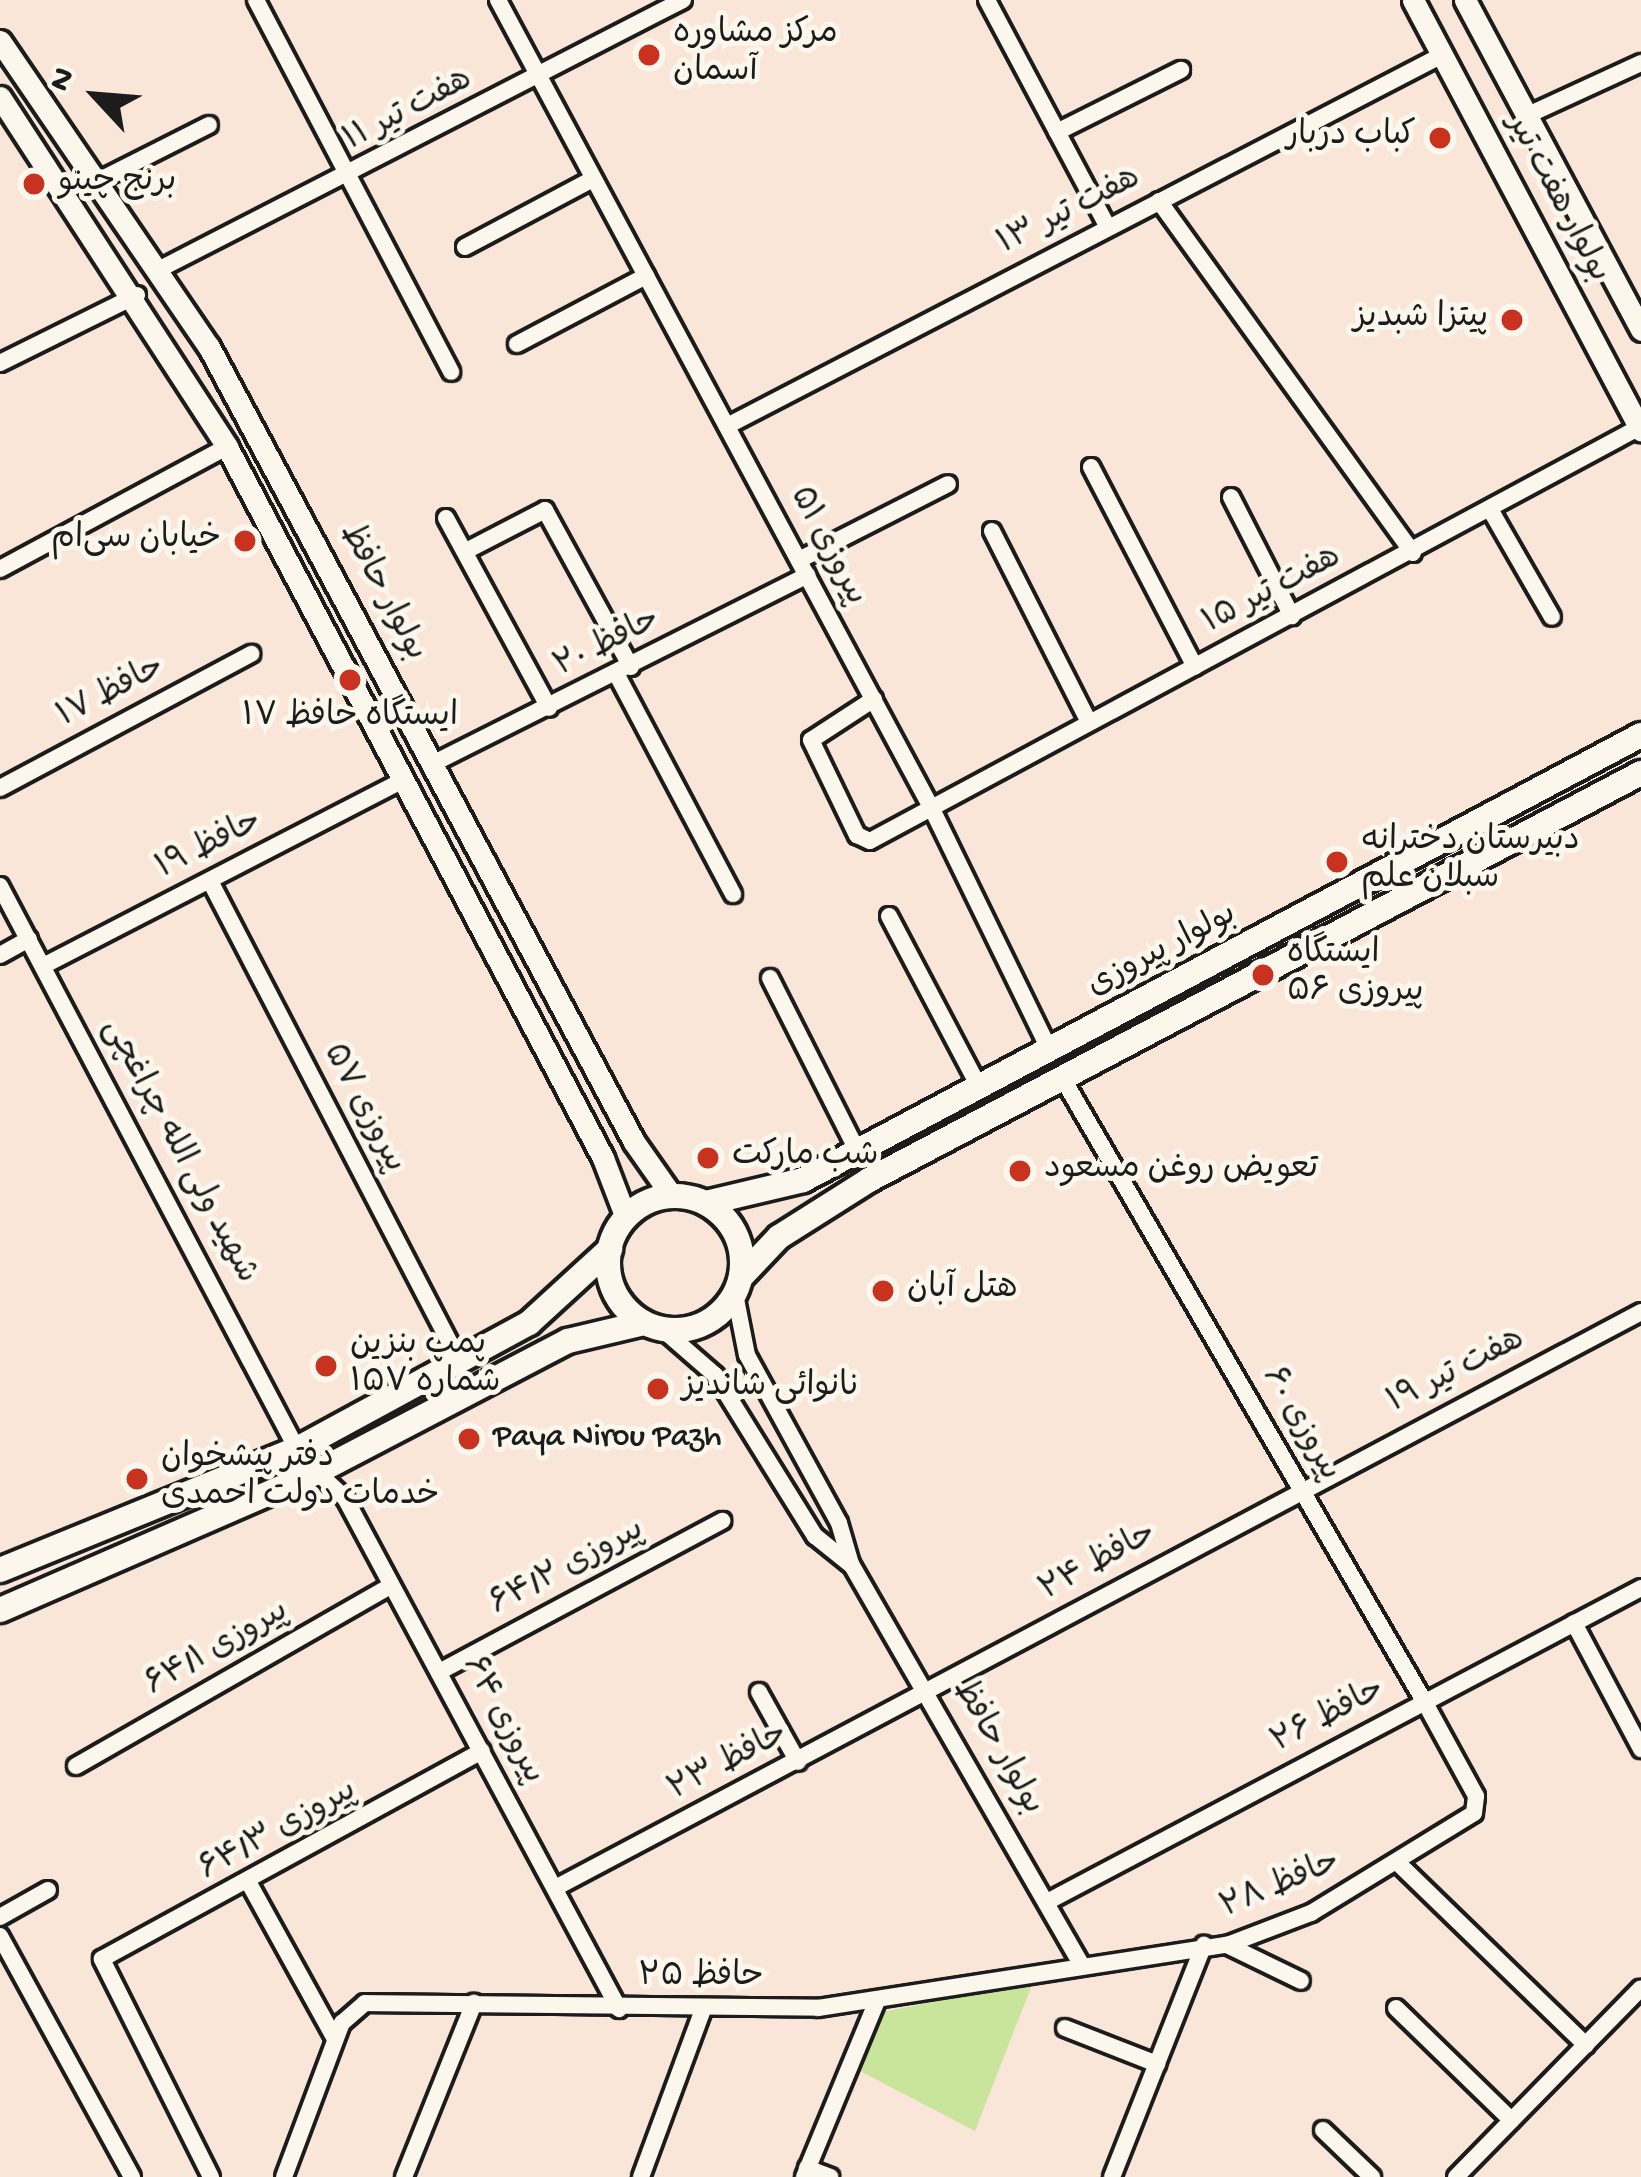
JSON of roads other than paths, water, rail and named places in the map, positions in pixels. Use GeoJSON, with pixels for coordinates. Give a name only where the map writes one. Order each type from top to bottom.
{"type":"FeatureCollection","features":[{"type":"Feature","properties":{"kind":"main road","name":"بولوار پیروزی"},"geometry":{"type":"LineString","coordinates":[[706,1203],[803,1180],[1641,735]]}},
{"type":"Feature","properties":{"kind":"main road","name":"بولوار پیروزی"},"geometry":{"type":"LineString","coordinates":[[738,1286],[779,1237],[869,1180],[1641,773]]}},
{"type":"Feature","properties":{"kind":"main road"},"geometry":{"type":"LineString","coordinates":[[0,1570],[297,1449],[529,1323],[610,1249],[626,1218],[672,1196],[706,1203],[739,1243],[738,1286],[695,1327],[652,1326],[568,1341],[317,1472],[0,1610]]}},
{"type":"Feature","properties":{"kind":"main road"},"geometry":{"type":"LineString","coordinates":[[610,1249],[611,1283],[652,1326]]}},
{"type":"Feature","properties":{"kind":"street"},"geometry":{"type":"LineString","coordinates":[[256,0],[451,372]]}},
{"type":"Feature","properties":{"kind":"street","name":"پیروزی ۵۱"},"geometry":{"type":"LineString","coordinates":[[498,0],[932,809],[1049,1049]]}},
{"type":"Feature","properties":{"kind":"street","name":"هفت تیر ۱۱"},"geometry":{"type":"LineString","coordinates":[[160,269],[351,177],[683,0]]}},
{"type":"Feature","properties":{"kind":"street","name":"بولوار هفت تیر"},"geometry":{"type":"LineString","coordinates":[[1413,0],[1640,428]]}},
{"type":"Feature","properties":{"kind":"street","name":"بولوار هفت تیر"},"geometry":{"type":"LineString","coordinates":[[1465,0],[1526,116],[1632,294],[1641,330]]}},
{"type":"Feature","properties":{"kind":"street"},"geometry":{"type":"LineString","coordinates":[[995,2],[1108,228]]}},
{"type":"Feature","properties":{"kind":"street","name":"بولوار حافظ"},"geometry":{"type":"LineString","coordinates":[[0,41],[160,269],[672,1196]]}},
{"type":"Feature","properties":{"kind":"street","name":"هفت تیر ۱۳"},"geometry":{"type":"LineString","coordinates":[[727,426],[1442,55]]}},
{"type":"Feature","properties":{"kind":"street"},"geometry":{"type":"LineString","coordinates":[[1526,116],[1641,62]]}},
{"type":"Feature","properties":{"kind":"street"},"geometry":{"type":"LineString","coordinates":[[1058,132],[1181,70]]}},
{"type":"Feature","properties":{"kind":"street","name":"بولوار حافظ"},"geometry":{"type":"LineString","coordinates":[[0,97],[137,295],[227,447],[604,1158],[626,1218]]}},
{"type":"Feature","properties":{"kind":"street"},"geometry":{"type":"LineString","coordinates":[[100,180],[209,125]]}},
{"type":"Feature","properties":{"kind":"street"},"geometry":{"type":"LineString","coordinates":[[465,247],[593,179]]}},
{"type":"Feature","properties":{"kind":"street"},"geometry":{"type":"LineString","coordinates":[[1159,201],[1413,553]]}},
{"type":"Feature","properties":{"kind":"street"},"geometry":{"type":"LineString","coordinates":[[517,344],[646,276]]}},
{"type":"Feature","properties":{"kind":"street"},"geometry":{"type":"LineString","coordinates":[[0,363],[137,295]]}},
{"type":"Feature","properties":{"kind":"street","name":"هفت تیر ۱۵"},"geometry":{"type":"LineString","coordinates":[[874,699],[815,734],[811,748],[863,839],[932,809],[1640,428]]}},
{"type":"Feature","properties":{"kind":"street"},"geometry":{"type":"LineString","coordinates":[[0,569],[227,447]]}},
{"type":"Feature","properties":{"kind":"street"},"geometry":{"type":"LineString","coordinates":[[1091,467],[1195,667]]}},
{"type":"Feature","properties":{"kind":"street","name":"حافظ ۲۰"},"geometry":{"type":"LineString","coordinates":[[434,763],[624,671],[948,484]]}},
{"type":"Feature","properties":{"kind":"street"},"geometry":{"type":"LineString","coordinates":[[1231,497],[1292,616]]}},
{"type":"Feature","properties":{"kind":"street"},"geometry":{"type":"LineString","coordinates":[[466,550],[545,510],[733,895]]}},
{"type":"Feature","properties":{"kind":"street"},"geometry":{"type":"LineString","coordinates":[[1491,511],[1552,617]]}},
{"type":"Feature","properties":{"kind":"street"},"geometry":{"type":"LineString","coordinates":[[446,518],[549,708]]}},
{"type":"Feature","properties":{"kind":"street"},"geometry":{"type":"LineString","coordinates":[[992,531],[1089,722]]}},
{"type":"Feature","properties":{"kind":"street","name":"حافظ ۱۷"},"geometry":{"type":"LineString","coordinates":[[0,788],[251,654]]}},
{"type":"Feature","properties":{"kind":"street","name":"حافظ ۱۹"},"geometry":{"type":"LineString","coordinates":[[44,966],[403,780]]}},
{"type":"Feature","properties":{"kind":"street","name":"پیروزی ۵۷"},"geometry":{"type":"LineString","coordinates":[[210,881],[452,1347],[448,1367]]}},
{"type":"Feature","properties":{"kind":"street","name":"شهید ولی الله چراغچی"},"geometry":{"type":"LineString","coordinates":[[0,886],[297,1449]]}},
{"type":"Feature","properties":{"kind":"street"},"geometry":{"type":"LineString","coordinates":[[889,916],[979,1088]]}},
{"type":"Feature","properties":{"kind":"street"},"geometry":{"type":"LineString","coordinates":[[0,956],[29,939]]}},
{"type":"Feature","properties":{"kind":"street"},"geometry":{"type":"LineString","coordinates":[[770,978],[858,1152]]}},
{"type":"Feature","properties":{"kind":"street","name":"پیروزی ۶۰"},"geometry":{"type":"LineString","coordinates":[[1064,1079],[1424,1701],[1476,1804]]}},
{"type":"Feature","properties":{"kind":"street"},"geometry":{"type":"LineString","coordinates":[[738,1286],[747,1355],[851,1564]]}},
{"type":"Feature","properties":{"kind":"street","name":"هفت تیر ۱۹"},"geometry":{"type":"LineString","coordinates":[[1300,1488],[1641,1312]]}},
{"type":"Feature","properties":{"kind":"street"},"geometry":{"type":"LineString","coordinates":[[652,1326],[715,1375],[814,1536],[851,1564]]}},
{"type":"Feature","properties":{"kind":"street","name":"پیروزی ۶۴"},"geometry":{"type":"LineString","coordinates":[[317,1472],[345,1498],[619,2009]]}},
{"type":"Feature","properties":{"kind":"street","name":"حافظ ۲۴"},"geometry":{"type":"LineString","coordinates":[[928,1694],[1300,1488]]}},
{"type":"Feature","properties":{"kind":"street","name":"پیروزی ۶۴/۲"},"geometry":{"type":"LineString","coordinates":[[441,1671],[722,1521]]}},
{"type":"Feature","properties":{"kind":"street","name":"بولوار حافظ"},"geometry":{"type":"LineString","coordinates":[[851,1564],[1082,1965]]}},
{"type":"Feature","properties":{"kind":"street","name":"پیروزی ۶۴/۱"},"geometry":{"type":"LineString","coordinates":[[76,1766],[390,1586]]}},
{"type":"Feature","properties":{"kind":"street","name":"حافظ ۲۶"},"geometry":{"type":"LineString","coordinates":[[1047,1902],[1641,1588]]}},
{"type":"Feature","properties":{"kind":"street"},"geometry":{"type":"LineString","coordinates":[[1574,1623],[1641,1749]]}},
{"type":"Feature","properties":{"kind":"street"},"geometry":{"type":"LineString","coordinates":[[759,1692],[798,1762]]}},
{"type":"Feature","properties":{"kind":"street","name":"حافظ ۲۳"},"geometry":{"type":"LineString","coordinates":[[557,1887],[928,1694]]}},
{"type":"Feature","properties":{"kind":"street","name":"پیروزی ۶۴/۳"},"geometry":{"type":"LineString","coordinates":[[211,2177],[102,1959],[250,1885],[482,1751]]}},
{"type":"Feature","properties":{"kind":"street","name":"حافظ ۲۸"},"geometry":{"type":"LineString","coordinates":[[1082,1965],[1227,1945],[1400,1864],[1476,1804]]}},
{"type":"Feature","properties":{"kind":"street"},"geometry":{"type":"LineString","coordinates":[[1400,1864],[1586,2045]]}},
{"type":"Feature","properties":{"kind":"street"},"geometry":{"type":"LineString","coordinates":[[250,1885],[335,2039],[284,2177]]}},
{"type":"Feature","properties":{"kind":"street"},"geometry":{"type":"LineString","coordinates":[[0,1917],[48,1890]]}},
{"type":"Feature","properties":{"kind":"street"},"geometry":{"type":"LineString","coordinates":[[0,1936],[132,2177]]}},
{"type":"Feature","properties":{"kind":"street"},"geometry":{"type":"LineString","coordinates":[[1112,2177],[1204,1945]]}},
{"type":"Feature","properties":{"kind":"street"},"geometry":{"type":"LineString","coordinates":[[1227,1945],[1301,1981]]}},
{"type":"Feature","properties":{"kind":"street","name":"حافظ ۲۵"},"geometry":{"type":"LineString","coordinates":[[335,2039],[365,2003],[702,2012],[877,2001],[1082,1965]]}},
{"type":"Feature","properties":{"kind":"street"},"geometry":{"type":"LineString","coordinates":[[1456,2177],[1641,1988]]}},
{"type":"Feature","properties":{"kind":"street"},"geometry":{"type":"LineString","coordinates":[[830,2177],[806,2173],[877,2001]]}},
{"type":"Feature","properties":{"kind":"street"},"geometry":{"type":"LineString","coordinates":[[404,2177],[474,2003]]}},
{"type":"Feature","properties":{"kind":"street"},"geometry":{"type":"LineString","coordinates":[[1396,2008],[1511,2120]]}},
{"type":"Feature","properties":{"kind":"street"},"geometry":{"type":"LineString","coordinates":[[641,2177],[702,2012]]}},
{"type":"Feature","properties":{"kind":"street"},"geometry":{"type":"LineString","coordinates":[[1065,2028],[1156,2064]]}},
{"type":"Feature","properties":{"kind":"street"},"geometry":{"type":"LineString","coordinates":[[1323,2130],[1372,2177]]}},
{"type":"Feature","properties":{"kind":"place","name":"مرکز مشاوره آسمان"},"geometry":{"type":"Point","coordinates":[649,55]}},
{"type":"Feature","properties":{"kind":"place","name":"کباب دربار"},"geometry":{"type":"Point","coordinates":[1440,138]}},
{"type":"Feature","properties":{"kind":"place","name":"برنج چینو"},"geometry":{"type":"Point","coordinates":[34,184]}},
{"type":"Feature","properties":{"kind":"place","name":"پیتزا شبدیز"},"geometry":{"type":"Point","coordinates":[1512,320]}},
{"type":"Feature","properties":{"kind":"place","name":"خیابان سی‌ام"},"geometry":{"type":"Point","coordinates":[245,541]}},
{"type":"Feature","properties":{"kind":"place","name":"ایستگاه حافظ ۱۷"},"geometry":{"type":"Point","coordinates":[350,680]}},
{"type":"Feature","properties":{"kind":"place","name":"دبیرستان دخترانه سبلان علم"},"geometry":{"type":"Point","coordinates":[1337,862]}},
{"type":"Feature","properties":{"kind":"place","name":"ایستگاه پیروزی ۵۶"},"geometry":{"type":"Point","coordinates":[1263,975]}},
{"type":"Feature","properties":{"kind":"place","name":"شب مارکت"},"geometry":{"type":"Point","coordinates":[708,1158]}},
{"type":"Feature","properties":{"kind":"place","name":"تعویض روغن مسعود"},"geometry":{"type":"Point","coordinates":[1020,1171]}},
{"type":"Feature","properties":{"kind":"place","name":"هتل آبان"},"geometry":{"type":"Point","coordinates":[883,1291]}},
{"type":"Feature","properties":{"kind":"place","name":"پمپ بنزین شماره ۱۵۷"},"geometry":{"type":"Point","coordinates":[326,1366]}},
{"type":"Feature","properties":{"kind":"place","name":"نانوائی شاندیز"},"geometry":{"type":"Point","coordinates":[658,1389]}},
{"type":"Feature","properties":{"kind":"place","name":"Paya Nirou Pazh"},"geometry":{"type":"Point","coordinates":[469,1439]}},
{"type":"Feature","properties":{"kind":"place","name":"دفتر پیشخوان خدمات دولت احمدی"},"geometry":{"type":"Point","coordinates":[137,1479]}}]}
